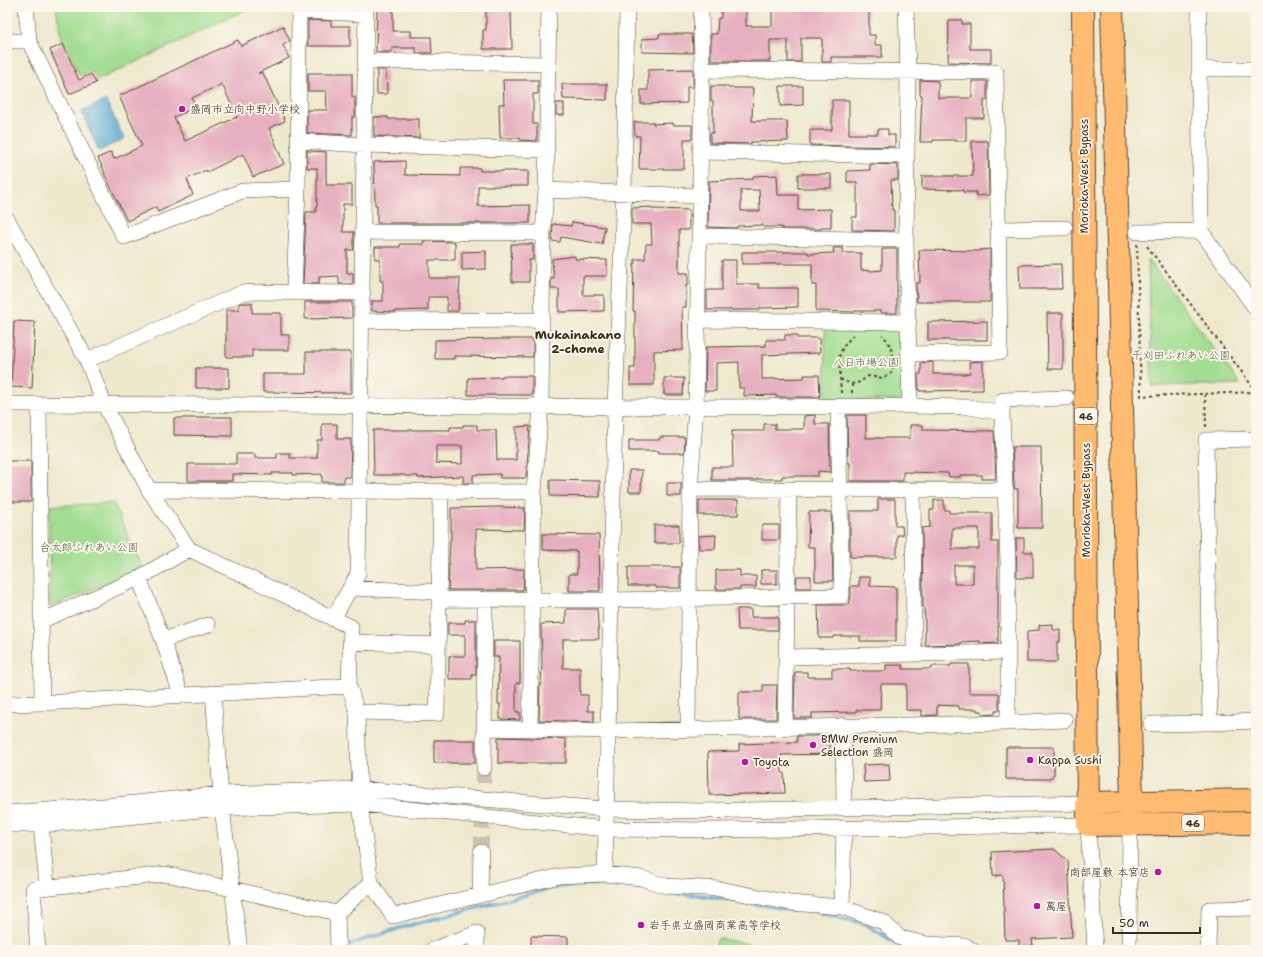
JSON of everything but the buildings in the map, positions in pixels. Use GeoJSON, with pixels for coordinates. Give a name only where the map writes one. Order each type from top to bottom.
{"type":"FeatureCollection","features":[{"type":"Feature","properties":{"kind":"highway","name":"Morioka-West Bypass"},"geometry":{"type":"LineString","coordinates":[[1083,7],[1088,825]]}},
{"type":"Feature","properties":{"kind":"highway"},"geometry":{"type":"LineString","coordinates":[[1112,7],[1132,802],[1130,824]]}},
{"type":"Feature","properties":{"kind":"highway","name":"46"},"geometry":{"type":"LineString","coordinates":[[1087,803],[1256,800]]}},
{"type":"Feature","properties":{"kind":"highway","name":"46"},"geometry":{"type":"LineString","coordinates":[[1088,825],[1256,823]]}},
{"type":"Feature","properties":{"kind":"street"},"geometry":{"type":"LineString","coordinates":[[26,7],[29,41],[124,236],[242,191],[298,189]]}},
{"type":"Feature","properties":{"kind":"street"},"geometry":{"type":"LineString","coordinates":[[530,729],[534,492],[541,406],[543,233],[546,190],[549,7]]}},
{"type":"Feature","properties":{"kind":"street"},"geometry":{"type":"LineString","coordinates":[[604,874],[615,407],[624,193],[627,7]]}},
{"type":"Feature","properties":{"kind":"street"},"geometry":{"type":"LineString","coordinates":[[688,728],[690,489],[696,407],[700,236],[702,70],[701,7]]}},
{"type":"Feature","properties":{"kind":"street"},"geometry":{"type":"LineString","coordinates":[[906,7],[908,72],[906,240],[910,406]]}},
{"type":"Feature","properties":{"kind":"street"},"geometry":{"type":"LineString","coordinates":[[1199,7],[1201,231],[1256,309]]}},
{"type":"Feature","properties":{"kind":"street"},"geometry":{"type":"LineString","coordinates":[[294,292],[298,189],[298,9],[366,11],[358,574],[333,619]]}},
{"type":"Feature","properties":{"kind":"street"},"geometry":{"type":"LineString","coordinates":[[7,41],[29,41]]}},
{"type":"Feature","properties":{"kind":"street"},"geometry":{"type":"LineString","coordinates":[[365,61],[548,64]]}},
{"type":"Feature","properties":{"kind":"street"},"geometry":{"type":"LineString","coordinates":[[1199,70],[1256,69]]}},
{"type":"Feature","properties":{"kind":"street"},"geometry":{"type":"LineString","coordinates":[[702,70],[996,72],[1000,352],[909,354]]}},
{"type":"Feature","properties":{"kind":"street"},"geometry":{"type":"LineString","coordinates":[[298,141],[364,145],[546,150]]}},
{"type":"Feature","properties":{"kind":"street"},"geometry":{"type":"LineString","coordinates":[[701,152],[908,156]]}},
{"type":"Feature","properties":{"kind":"street"},"geometry":{"type":"LineString","coordinates":[[546,190],[700,196]]}},
{"type":"Feature","properties":{"kind":"street"},"geometry":{"type":"LineString","coordinates":[[7,219],[87,360],[104,404],[150,490],[189,549],[351,627],[349,686],[357,712],[360,804],[371,883],[393,916],[560,876],[604,874],[641,878],[666,886],[720,889],[790,903],[842,908],[883,922],[900,938],[927,944],[966,946],[972,950]]}},
{"type":"Feature","properties":{"kind":"street"},"geometry":{"type":"LineString","coordinates":[[998,229],[1065,228]]}},
{"type":"Feature","properties":{"kind":"street"},"geometry":{"type":"LineString","coordinates":[[1137,232],[1201,231]]}},
{"type":"Feature","properties":{"kind":"street"},"geometry":{"type":"LineString","coordinates":[[364,232],[543,233]]}},
{"type":"Feature","properties":{"kind":"street"},"geometry":{"type":"LineString","coordinates":[[700,236],[906,240]]}},
{"type":"Feature","properties":{"kind":"street"},"geometry":{"type":"LineString","coordinates":[[87,360],[244,292],[363,293]]}},
{"type":"Feature","properties":{"kind":"street"},"geometry":{"type":"LineString","coordinates":[[362,321],[542,320]]}},
{"type":"Feature","properties":{"kind":"street"},"geometry":{"type":"LineString","coordinates":[[698,320],[909,322]]}},
{"type":"Feature","properties":{"kind":"street"},"geometry":{"type":"LineString","coordinates":[[1008,723],[1008,562],[1002,413],[1003,400],[1067,398]]}},
{"type":"Feature","properties":{"kind":"street"},"geometry":{"type":"LineString","coordinates":[[350,588],[485,599],[532,600],[842,596],[839,400]]}},
{"type":"Feature","properties":{"kind":"street"},"geometry":{"type":"LineString","coordinates":[[7,404],[696,407],[839,400],[910,406],[969,407],[1002,413]]}},
{"type":"Feature","properties":{"kind":"street"},"geometry":{"type":"LineString","coordinates":[[39,404],[42,703]]}},
{"type":"Feature","properties":{"kind":"street"},"geometry":{"type":"LineString","coordinates":[[1210,723],[1206,440],[1256,439]]}},
{"type":"Feature","properties":{"kind":"street"},"geometry":{"type":"LineString","coordinates":[[690,489],[1006,490]]}},
{"type":"Feature","properties":{"kind":"street"},"geometry":{"type":"LineString","coordinates":[[785,726],[789,489]]}},
{"type":"Feature","properties":{"kind":"street"},"geometry":{"type":"LineString","coordinates":[[150,490],[534,492]]}},
{"type":"Feature","properties":{"kind":"street"},"geometry":{"type":"LineString","coordinates":[[913,490],[914,654]]}},
{"type":"Feature","properties":{"kind":"street"},"geometry":{"type":"LineString","coordinates":[[357,712],[437,714],[441,492]]}},
{"type":"Feature","properties":{"kind":"street"},"geometry":{"type":"LineString","coordinates":[[41,621],[139,578],[189,549]]}},
{"type":"Feature","properties":{"kind":"street"},"geometry":{"type":"LineString","coordinates":[[139,578],[163,640],[181,695]]}},
{"type":"Feature","properties":{"kind":"street"},"geometry":{"type":"LineString","coordinates":[[484,768],[485,599]]}},
{"type":"Feature","properties":{"kind":"street"},"geometry":{"type":"LineString","coordinates":[[163,640],[208,626]]}},
{"type":"Feature","properties":{"kind":"street"},"geometry":{"type":"LineString","coordinates":[[350,642],[438,645]]}},
{"type":"Feature","properties":{"kind":"street"},"geometry":{"type":"LineString","coordinates":[[786,657],[1008,652]]}},
{"type":"Feature","properties":{"kind":"street"},"geometry":{"type":"LineString","coordinates":[[7,704],[349,686]]}},
{"type":"Feature","properties":{"kind":"street"},"geometry":{"type":"LineString","coordinates":[[213,693],[221,801],[240,950]]}},
{"type":"Feature","properties":{"kind":"street"},"geometry":{"type":"LineString","coordinates":[[484,728],[608,730],[1008,723],[1065,720]]}},
{"type":"Feature","properties":{"kind":"street"},"geometry":{"type":"LineString","coordinates":[[1151,724],[1256,721]]}},
{"type":"Feature","properties":{"kind":"street"},"geometry":{"type":"LineString","coordinates":[[842,725],[844,808]]}},
{"type":"Feature","properties":{"kind":"street"},"geometry":{"type":"LineString","coordinates":[[7,825],[41,825],[221,801],[359,789],[606,809],[701,811],[1087,803]]}},
{"type":"Feature","properties":{"kind":"street"},"geometry":{"type":"LineString","coordinates":[[7,813],[116,805],[221,801],[360,804],[606,829],[710,830],[1088,825],[1095,950]]}},
{"type":"Feature","properties":{"kind":"street"},"geometry":{"type":"LineString","coordinates":[[1129,950],[1130,824]]}},
{"type":"Feature","properties":{"kind":"street"},"geometry":{"type":"LineString","coordinates":[[41,825],[47,887]]}},
{"type":"Feature","properties":{"kind":"street"},"geometry":{"type":"LineString","coordinates":[[842,908],[844,828]]}},
{"type":"Feature","properties":{"kind":"street"},"geometry":{"type":"LineString","coordinates":[[480,895],[481,852]]}},
{"type":"Feature","properties":{"kind":"street"},"geometry":{"type":"LineString","coordinates":[[38,950],[33,889],[47,887],[166,874],[337,913]]}},
{"type":"Feature","properties":{"kind":"street"},"geometry":{"type":"LineString","coordinates":[[337,913],[371,883]]}},
{"type":"Feature","properties":{"kind":"street"},"geometry":{"type":"LineString","coordinates":[[1208,950],[1209,909],[1256,908]]}},
{"type":"Feature","properties":{"kind":"street"},"geometry":{"type":"LineString","coordinates":[[337,913],[338,948]]}},
{"type":"Feature","properties":{"kind":"street"},"geometry":{"type":"LineString","coordinates":[[432,950],[477,933],[477,950]]}},
{"type":"Feature","properties":{"kind":"path"},"geometry":{"type":"LineString","coordinates":[[1137,232],[1256,391]]}},
{"type":"Feature","properties":{"kind":"path"},"geometry":{"type":"LineString","coordinates":[[1137,232],[1141,396],[1256,391]]}},
{"type":"Feature","properties":{"kind":"path"},"geometry":{"type":"LineString","coordinates":[[839,400],[839,357],[843,347],[853,336],[854,330]]}},
{"type":"Feature","properties":{"kind":"path"},"geometry":{"type":"LineString","coordinates":[[840,379],[848,384],[852,384],[858,383],[868,376],[882,378],[892,373],[894,362],[888,340]]}},
{"type":"Feature","properties":{"kind":"path"},"geometry":{"type":"LineString","coordinates":[[852,384],[852,393]]}},
{"type":"Feature","properties":{"kind":"path"},"geometry":{"type":"LineString","coordinates":[[1205,394],[1206,440]]}},
{"type":"Feature","properties":{"kind":"green space"},"geometry":{"type":"Polygon","coordinates":[[[56,7],[241,7],[243,11],[98,80],[92,71],[80,76],[61,36],[56,7]]]}},
{"type":"Feature","properties":{"kind":"green space","name":"千刈田ふれあい公園"},"geometry":{"type":"Polygon","coordinates":[[[1148,259],[1240,384],[1152,386],[1148,259]]]}},
{"type":"Feature","properties":{"kind":"green space","name":"八日市場公園"},"geometry":{"type":"Polygon","coordinates":[[[901,324],[907,396],[901,400],[826,401],[825,325],[901,324]]]}},
{"type":"Feature","properties":{"kind":"green space","name":"台太郎ふれあい公園"},"geometry":{"type":"Polygon","coordinates":[[[113,503],[143,568],[50,607],[49,506],[113,503]]]}},
{"type":"Feature","properties":{"kind":"green space"},"geometry":{"type":"Polygon","coordinates":[[[718,938],[779,950],[715,950],[718,938]]]}},
{"type":"Feature","properties":{"kind":"water"},"geometry":{"type":"Polygon","coordinates":[[[106,100],[124,139],[99,151],[81,111],[106,100]]]}},
{"type":"Feature","properties":{"kind":"waterway"},"geometry":{"type":"LineString","coordinates":[[342,947],[403,927],[556,887],[591,884],[631,886],[659,893],[699,895],[791,910]]}},
{"type":"Feature","properties":{"kind":"waterway"},"geometry":{"type":"LineString","coordinates":[[821,913],[865,924],[907,950]]}},
{"type":"Feature","properties":{"kind":"tunnel"},"geometry":{"type":"LineString","coordinates":[[481,852],[484,768]]}},
{"type":"Feature","properties":{"kind":"place","name":"盛岡市立向中野小学校"},"geometry":{"type":"Point","coordinates":[182,109]}},
{"type":"Feature","properties":{"kind":"place","name":"BMW Premium Selection 盛岡"},"geometry":{"type":"Point","coordinates":[813,745]}},
{"type":"Feature","properties":{"kind":"place","name":"Kappa Sushi"},"geometry":{"type":"Point","coordinates":[1030,760]}},
{"type":"Feature","properties":{"kind":"place","name":"Toyota"},"geometry":{"type":"Point","coordinates":[745,762]}},
{"type":"Feature","properties":{"kind":"place","name":"南部屋敷 本宮店"},"geometry":{"type":"Point","coordinates":[1158,872]}},
{"type":"Feature","properties":{"kind":"place","name":"萬屋"},"geometry":{"type":"Point","coordinates":[1037,906]}},
{"type":"Feature","properties":{"kind":"place","name":"岩手県立盛岡商業高等学校"},"geometry":{"type":"Point","coordinates":[641,925]}},
{"type":"Feature","properties":{"kind":"district","name":"Mukainakano 2-chome"},"geometry":{"type":"Point","coordinates":[578,342]}}]}
